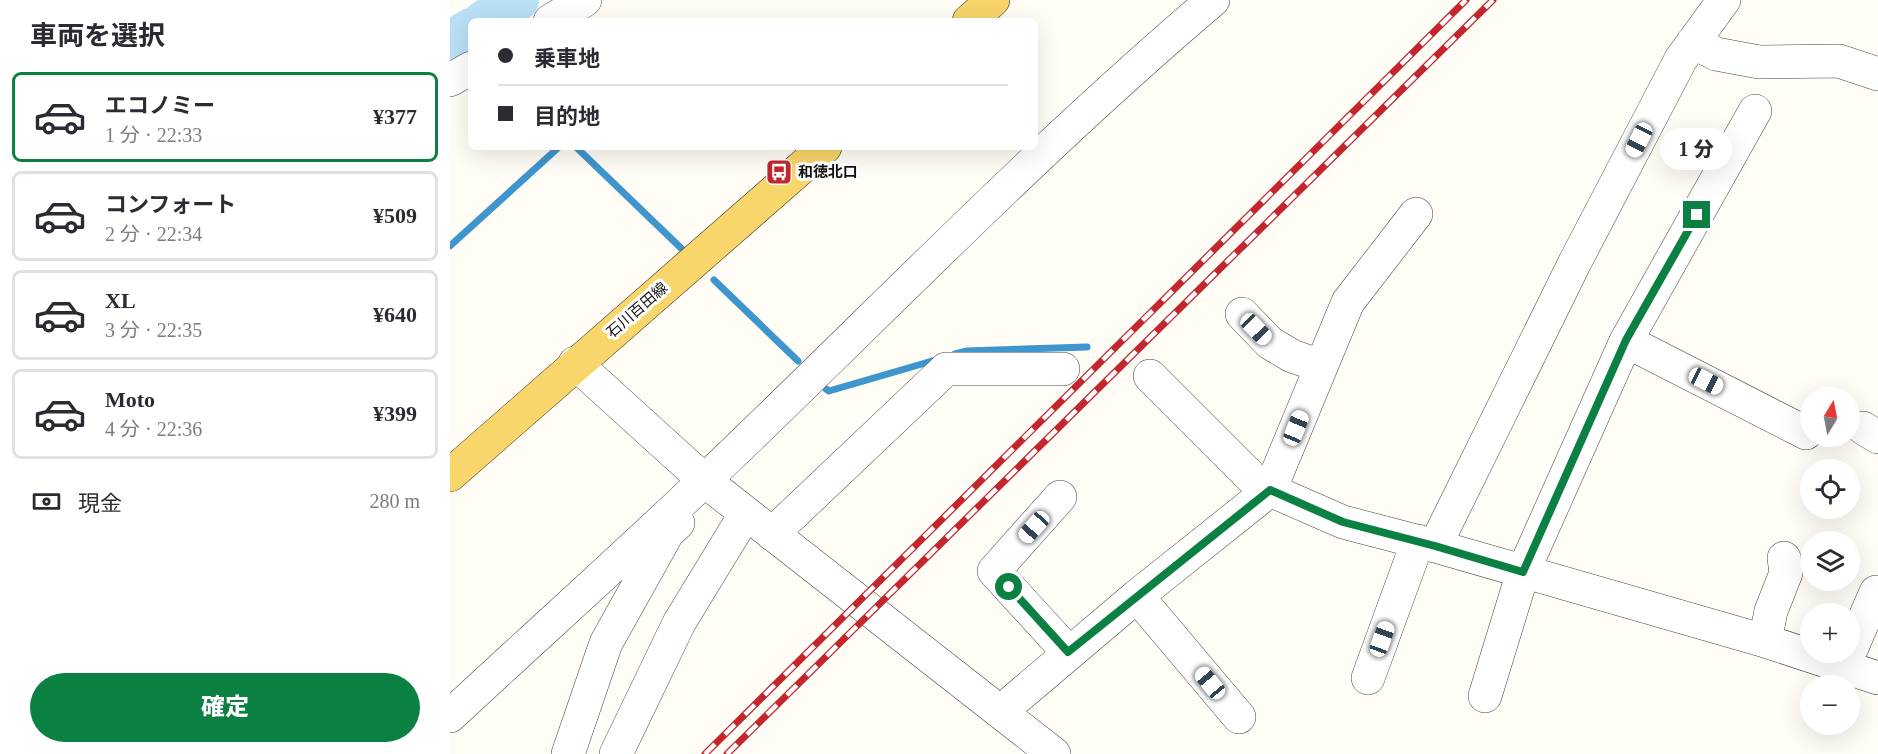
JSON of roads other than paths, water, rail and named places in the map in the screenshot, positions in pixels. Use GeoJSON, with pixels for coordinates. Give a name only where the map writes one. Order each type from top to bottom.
{"type":"FeatureCollection","features":[{"type":"Feature","properties":{"kind":"main road"},"geometry":{"type":"LineString","coordinates":[[972,18],[993,0]]}},
{"type":"Feature","properties":{"kind":"main road","name":"石川百田線"},"geometry":{"type":"LineString","coordinates":[[450,475],[575,363],[822,150]]}},
{"type":"Feature","properties":{"kind":"street"},"geometry":{"type":"LineString","coordinates":[[555,18],[585,0]]}},
{"type":"Feature","properties":{"kind":"street"},"geometry":{"type":"LineString","coordinates":[[450,716],[709,484],[1015,179],[1213,0]]}},
{"type":"Feature","properties":{"kind":"street"},"geometry":{"type":"LineString","coordinates":[[1368,678],[1427,543],[1681,59],[1724,0]]}},
{"type":"Feature","properties":{"kind":"street"},"geometry":{"type":"LineString","coordinates":[[1693,42],[1716,54],[1759,62],[1839,61],[1878,74]]}},
{"type":"Feature","properties":{"kind":"street"},"geometry":{"type":"LineString","coordinates":[[450,81],[468,70]]}},
{"type":"Feature","properties":{"kind":"street"},"geometry":{"type":"LineString","coordinates":[[1485,696],[1523,572],[1626,340],[1755,111]]}},
{"type":"Feature","properties":{"kind":"street"},"geometry":{"type":"LineString","coordinates":[[1000,712],[1068,652],[1270,490],[1348,302],[1416,214]]}},
{"type":"Feature","properties":{"kind":"street"},"geometry":{"type":"LineString","coordinates":[[1242,314],[1270,343],[1292,356],[1321,366]]}},
{"type":"Feature","properties":{"kind":"street"},"geometry":{"type":"LineString","coordinates":[[1626,340],[1800,430]]}},
{"type":"Feature","properties":{"kind":"street"},"geometry":{"type":"LineString","coordinates":[[575,363],[709,484],[1054,754]]}},
{"type":"Feature","properties":{"kind":"street"},"geometry":{"type":"LineString","coordinates":[[772,534],[946,369],[1063,369]]}},
{"type":"Feature","properties":{"kind":"street"},"geometry":{"type":"LineString","coordinates":[[1150,376],[1252,478],[1270,490],[1343,522],[1427,543],[1765,641],[1878,678]]}},
{"type":"Feature","properties":{"kind":"street"},"geometry":{"type":"LineString","coordinates":[[568,754],[606,643],[668,532],[709,484]]}},
{"type":"Feature","properties":{"kind":"street"},"geometry":{"type":"LineString","coordinates":[[1060,497],[994,571],[1068,652]]}},
{"type":"Feature","properties":{"kind":"street"},"geometry":{"type":"LineString","coordinates":[[616,754],[679,623],[746,513]]}},
{"type":"Feature","properties":{"kind":"street"},"geometry":{"type":"LineString","coordinates":[[1765,641],[1771,611],[1786,573],[1784,558]]}},
{"type":"Feature","properties":{"kind":"street"},"geometry":{"type":"LineString","coordinates":[[1843,668],[1876,592]]}},
{"type":"Feature","properties":{"kind":"street"},"geometry":{"type":"LineString","coordinates":[[1137,596],[1239,717]]}},
{"type":"Feature","properties":{"kind":"waterway"},"geometry":{"type":"LineString","coordinates":[[489,18],[518,0]]}},
{"type":"Feature","properties":{"kind":"waterway"},"geometry":{"type":"LineString","coordinates":[[450,42],[468,31]]}},
{"type":"Feature","properties":{"kind":"waterway"},"geometry":{"type":"LineString","coordinates":[[450,246],[556,150]]}},
{"type":"Feature","properties":{"kind":"waterway"},"geometry":{"type":"LineString","coordinates":[[579,150],[683,250]]}},
{"type":"Feature","properties":{"kind":"waterway"},"geometry":{"type":"LineString","coordinates":[[714,280],[798,361]]}},
{"type":"Feature","properties":{"kind":"waterway"},"geometry":{"type":"LineString","coordinates":[[955,354],[967,351],[1087,347]]}},
{"type":"Feature","properties":{"kind":"waterway"},"geometry":{"type":"LineString","coordinates":[[826,389],[829,391],[939,359]]}},
{"type":"Feature","properties":{"kind":"railway"},"geometry":{"type":"LineString","coordinates":[[705,754],[1466,0]]}},
{"type":"Feature","properties":{"kind":"railway"},"geometry":{"type":"LineString","coordinates":[[727,754],[1493,0]]}},
{"type":"Feature","properties":{"kind":"place","name":"和徳北口"},"geometry":{"type":"Point","coordinates":[779,172]}}]}
